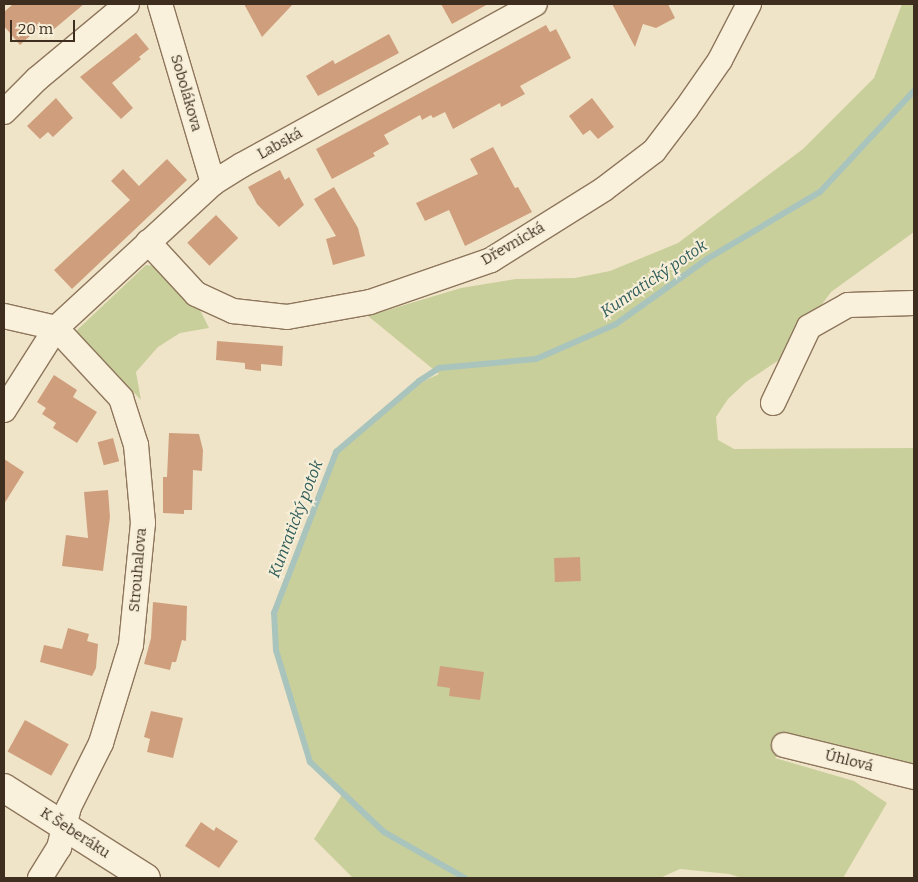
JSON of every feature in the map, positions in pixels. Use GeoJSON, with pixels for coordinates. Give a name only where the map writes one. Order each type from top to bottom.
{"type":"FeatureCollection","features":[{"type":"Feature","properties":{"kind":"street"},"geometry":{"type":"LineString","coordinates":[[4,112],[38,79],[127,4]]}},
{"type":"Feature","properties":{"kind":"street","name":"Sobolákova"},"geometry":{"type":"LineString","coordinates":[[160,4],[213,183]]}},
{"type":"Feature","properties":{"kind":"street","name":"Labská"},"geometry":{"type":"LineString","coordinates":[[4,410],[56,328],[213,183],[242,165],[535,4]]}},
{"type":"Feature","properties":{"kind":"street","name":"Dřevnická"},"geometry":{"type":"LineString","coordinates":[[148,242],[196,294],[233,311],[287,317],[370,302],[491,260],[604,189],[654,151],[720,60],[749,4]]}},
{"type":"Feature","properties":{"kind":"street"},"geometry":{"type":"LineString","coordinates":[[773,403],[809,326],[848,305],[914,302]]}},
{"type":"Feature","properties":{"kind":"street"},"geometry":{"type":"LineString","coordinates":[[4,316],[56,328]]}},
{"type":"Feature","properties":{"kind":"street","name":"Strouhalova"},"geometry":{"type":"LineString","coordinates":[[40,878],[59,848],[66,828],[69,806],[101,743],[131,645],[143,523],[136,445],[121,398],[56,328]]}},
{"type":"Feature","properties":{"kind":"street","name":"Úhlová"},"geometry":{"type":"LineString","coordinates":[[784,744],[914,776]]}},
{"type":"Feature","properties":{"kind":"street","name":"K Šeberáku"},"geometry":{"type":"LineString","coordinates":[[4,788],[146,878]]}},
{"type":"Feature","properties":{"kind":"green space"},"geometry":{"type":"Polygon","coordinates":[[[902,4],[914,4],[914,232],[831,292],[782,358],[746,382],[728,399],[716,417],[718,440],[734,449],[914,448],[914,770],[794,740],[775,758],[854,781],[887,803],[843,878],[742,878],[729,874],[680,869],[660,878],[353,878],[314,839],[343,793],[314,766],[276,650],[275,613],[336,452],[415,385],[439,374],[368,316],[461,288],[516,279],[575,278],[610,271],[678,243],[803,149],[874,78],[902,4]]]}},
{"type":"Feature","properties":{"kind":"green space"},"geometry":{"type":"Polygon","coordinates":[[[146,265],[162,267],[197,304],[209,328],[180,333],[158,347],[136,372],[141,400],[76,331],[146,265]]]}},
{"type":"Feature","properties":{"kind":"building"},"geometry":{"type":"Polygon","coordinates":[[[13,4],[84,4],[47,35],[41,26],[20,45],[4,26],[4,12],[13,4]]]}},
{"type":"Feature","properties":{"kind":"building"},"geometry":{"type":"Polygon","coordinates":[[[244,4],[293,4],[262,37],[244,4]]]}},
{"type":"Feature","properties":{"kind":"building"},"geometry":{"type":"Polygon","coordinates":[[[441,4],[488,4],[452,24],[441,4]]]}},
{"type":"Feature","properties":{"kind":"building"},"geometry":{"type":"Polygon","coordinates":[[[612,4],[668,4],[675,18],[656,28],[643,24],[635,47],[612,4]]]}},
{"type":"Feature","properties":{"kind":"building"},"geometry":{"type":"Polygon","coordinates":[[[546,25],[550,32],[556,29],[571,58],[520,86],[525,94],[501,107],[500,103],[453,129],[445,112],[433,118],[431,115],[422,120],[420,115],[384,135],[389,144],[373,153],[375,156],[332,179],[316,149],[546,25]]]}},
{"type":"Feature","properties":{"kind":"building"},"geometry":{"type":"Polygon","coordinates":[[[136,33],[149,49],[139,57],[141,59],[112,83],[133,108],[121,119],[80,77],[136,33]]]}},
{"type":"Feature","properties":{"kind":"building"},"geometry":{"type":"Polygon","coordinates":[[[389,34],[399,53],[318,96],[306,76],[333,60],[335,64],[389,34]]]}},
{"type":"Feature","properties":{"kind":"building"},"geometry":{"type":"Polygon","coordinates":[[[56,98],[73,118],[53,137],[48,132],[40,139],[27,126],[56,98]]]}},
{"type":"Feature","properties":{"kind":"building"},"geometry":{"type":"Polygon","coordinates":[[[592,98],[614,127],[598,139],[590,130],[583,135],[569,116],[592,98]]]}},
{"type":"Feature","properties":{"kind":"building"},"geometry":{"type":"Polygon","coordinates":[[[493,147],[515,188],[518,187],[532,212],[465,246],[449,210],[425,221],[416,203],[478,174],[470,159],[493,147]]]}},
{"type":"Feature","properties":{"kind":"building"},"geometry":{"type":"Polygon","coordinates":[[[167,159],[187,180],[72,289],[54,270],[130,200],[111,181],[123,169],[139,186],[167,159]]]}},
{"type":"Feature","properties":{"kind":"building"},"geometry":{"type":"Polygon","coordinates":[[[280,170],[285,180],[289,177],[304,205],[279,227],[257,204],[248,187],[280,170]]]}},
{"type":"Feature","properties":{"kind":"building"},"geometry":{"type":"Polygon","coordinates":[[[334,187],[358,228],[365,256],[333,265],[326,239],[336,236],[314,199],[334,187]]]}},
{"type":"Feature","properties":{"kind":"building"},"geometry":{"type":"Polygon","coordinates":[[[216,215],[238,238],[209,266],[187,243],[216,215]]]}},
{"type":"Feature","properties":{"kind":"building"},"geometry":{"type":"Polygon","coordinates":[[[217,341],[283,346],[282,366],[261,364],[261,371],[245,369],[245,363],[216,360],[217,341]]]}},
{"type":"Feature","properties":{"kind":"building"},"geometry":{"type":"Polygon","coordinates":[[[54,375],[77,390],[73,397],[97,412],[77,443],[53,428],[56,423],[42,414],[46,408],[37,402],[54,375]]]}},
{"type":"Feature","properties":{"kind":"building"},"geometry":{"type":"Polygon","coordinates":[[[169,433],[199,434],[203,450],[202,471],[193,470],[192,510],[184,510],[184,514],[163,513],[163,477],[167,477],[169,433]]]}},
{"type":"Feature","properties":{"kind":"building"},"geometry":{"type":"Polygon","coordinates":[[[113,438],[119,461],[104,465],[98,442],[113,438]]]}},
{"type":"Feature","properties":{"kind":"building"},"geometry":{"type":"Polygon","coordinates":[[[4,459],[24,472],[4,504],[4,459]]]}},
{"type":"Feature","properties":{"kind":"building"},"geometry":{"type":"Polygon","coordinates":[[[108,490],[110,517],[103,571],[62,566],[66,535],[88,538],[84,492],[108,490]]]}},
{"type":"Feature","properties":{"kind":"building"},"geometry":{"type":"Polygon","coordinates":[[[580,557],[581,581],[555,582],[554,558],[580,557]]]}},
{"type":"Feature","properties":{"kind":"building"},"geometry":{"type":"Polygon","coordinates":[[[153,602],[187,606],[186,641],[182,640],[176,662],[172,662],[170,670],[144,664],[151,638],[153,602]]]}},
{"type":"Feature","properties":{"kind":"building"},"geometry":{"type":"Polygon","coordinates":[[[68,628],[89,634],[87,641],[98,644],[96,668],[92,676],[40,662],[44,645],[62,649],[68,628]]]}},
{"type":"Feature","properties":{"kind":"building"},"geometry":{"type":"Polygon","coordinates":[[[440,666],[484,672],[480,700],[449,696],[450,688],[437,686],[440,666]]]}},
{"type":"Feature","properties":{"kind":"building"},"geometry":{"type":"Polygon","coordinates":[[[151,711],[183,718],[173,758],[147,752],[150,739],[144,737],[151,711]]]}},
{"type":"Feature","properties":{"kind":"building"},"geometry":{"type":"Polygon","coordinates":[[[25,720],[69,744],[51,776],[8,751],[25,720]]]}},
{"type":"Feature","properties":{"kind":"building"},"geometry":{"type":"Polygon","coordinates":[[[201,822],[214,831],[216,827],[238,841],[219,868],[185,846],[201,822]]]}},
{"type":"Feature","properties":{"kind":"waterway","name":"Kunratický potok"},"geometry":{"type":"LineString","coordinates":[[465,878],[384,832],[310,762],[276,650],[274,613],[336,452],[419,381],[439,368],[536,359],[616,324],[707,259],[820,192],[914,91]]}}]}
